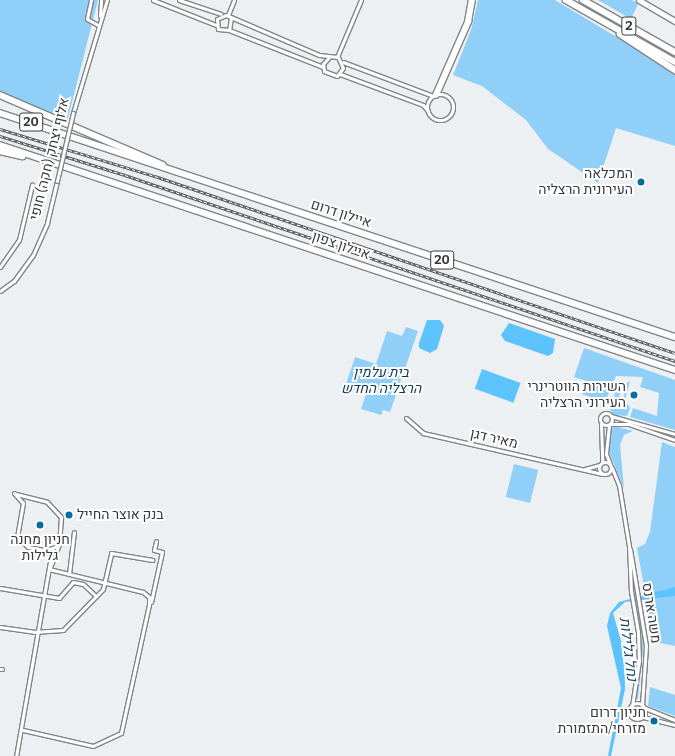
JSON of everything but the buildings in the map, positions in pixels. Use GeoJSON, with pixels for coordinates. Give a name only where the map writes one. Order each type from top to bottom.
{"type":"FeatureCollection","features":[{"type":"Feature","properties":{"kind":"highway"},"geometry":{"type":"LineString","coordinates":[[434,96],[468,22],[472,0]]}},
{"type":"Feature","properties":{"kind":"highway","name":"2"},"geometry":{"type":"LineString","coordinates":[[566,0],[675,62]]}},
{"type":"Feature","properties":{"kind":"highway","name":"2"},"geometry":{"type":"LineString","coordinates":[[583,0],[675,52]]}},
{"type":"Feature","properties":{"kind":"highway"},"geometry":{"type":"LineString","coordinates":[[601,20],[675,70]]}},
{"type":"Feature","properties":{"kind":"highway"},"geometry":{"type":"LineString","coordinates":[[0,95],[208,183]]}},
{"type":"Feature","properties":{"kind":"highway","name":"איילון דרום"},"geometry":{"type":"LineString","coordinates":[[0,113],[675,337]]}},
{"type":"Feature","properties":{"kind":"highway","name":"איילון צפון"},"geometry":{"type":"LineString","coordinates":[[0,145],[675,370]]}},
{"type":"Feature","properties":{"kind":"highway"},"geometry":{"type":"LineString","coordinates":[[0,151],[56,163]]}},
{"type":"Feature","properties":{"kind":"main road"},"geometry":{"type":"LineString","coordinates":[[639,0],[675,21]]}},
{"type":"Feature","properties":{"kind":"street"},"geometry":{"type":"LineString","coordinates":[[91,0],[87,19],[98,25]]}},
{"type":"Feature","properties":{"kind":"street","name":"אלוף יצחק (חקה) חופי"},"geometry":{"type":"LineString","coordinates":[[0,291],[20,275],[33,255],[57,181],[73,113],[98,25],[101,0]]}},
{"type":"Feature","properties":{"kind":"street","name":"אלוף יצחק (חקה) חופי"},"geometry":{"type":"LineString","coordinates":[[99,19],[107,0]]}},
{"type":"Feature","properties":{"kind":"street"},"geometry":{"type":"LineString","coordinates":[[153,0],[216,25],[222,32],[229,30],[323,68],[330,76],[340,74],[423,105],[428,111],[439,119],[451,113],[450,98],[434,96],[343,62],[337,57],[329,57],[229,17],[179,0]]}},
{"type":"Feature","properties":{"kind":"street"},"geometry":{"type":"LineString","coordinates":[[229,30],[229,17],[234,0]]}},
{"type":"Feature","properties":{"kind":"street"},"geometry":{"type":"LineString","coordinates":[[337,57],[361,0]]}},
{"type":"Feature","properties":{"kind":"street"},"geometry":{"type":"LineString","coordinates":[[216,25],[223,15]]}},
{"type":"Feature","properties":{"kind":"street"},"geometry":{"type":"LineString","coordinates":[[323,68],[329,57]]}},
{"type":"Feature","properties":{"kind":"street"},"geometry":{"type":"LineString","coordinates":[[340,74],[343,62]]}},
{"type":"Feature","properties":{"kind":"street"},"geometry":{"type":"LineString","coordinates":[[428,111],[434,96]]}},
{"type":"Feature","properties":{"kind":"street"},"geometry":{"type":"LineString","coordinates":[[0,267],[19,240],[32,185]]}},
{"type":"Feature","properties":{"kind":"street"},"geometry":{"type":"LineString","coordinates":[[616,480],[604,474],[601,463],[602,414],[675,434]]}},
{"type":"Feature","properties":{"kind":"street"},"geometry":{"type":"LineString","coordinates":[[582,470],[601,463],[610,464],[606,454],[611,416]]}},
{"type":"Feature","properties":{"kind":"street","name":"מאיר דגן"},"geometry":{"type":"LineString","coordinates":[[406,418],[423,433],[604,474]]}},
{"type":"Feature","properties":{"kind":"street"},"geometry":{"type":"LineString","coordinates":[[601,424],[629,424],[675,440]]}},
{"type":"Feature","properties":{"kind":"street","name":"משה ארנס"},"geometry":{"type":"LineString","coordinates":[[610,464],[616,480],[641,610],[646,646],[643,717]]}},
{"type":"Feature","properties":{"kind":"street"},"geometry":{"type":"LineString","coordinates":[[604,474],[612,468]]}},
{"type":"Feature","properties":{"kind":"street"},"geometry":{"type":"LineString","coordinates":[[49,551],[24,544],[16,535],[23,502],[14,493],[47,502],[56,508],[62,521],[59,544],[49,569]]}},
{"type":"Feature","properties":{"kind":"street"},"geometry":{"type":"LineString","coordinates":[[69,574],[74,532]]}},
{"type":"Feature","properties":{"kind":"street"},"geometry":{"type":"LineString","coordinates":[[23,730],[93,746],[121,733],[144,626],[162,552],[154,550],[156,541]]}},
{"type":"Feature","properties":{"kind":"street"},"geometry":{"type":"LineString","coordinates":[[49,551],[59,544]]}},
{"type":"Feature","properties":{"kind":"street","name":"משה ארנס"},"geometry":{"type":"LineString","coordinates":[[629,548],[631,591],[635,611],[639,653],[632,706]]}},
{"type":"Feature","properties":{"kind":"street"},"geometry":{"type":"LineString","coordinates":[[16,756],[23,730],[49,569],[49,551]]}},
{"type":"Feature","properties":{"kind":"street"},"geometry":{"type":"LineString","coordinates":[[0,627],[38,631],[63,630],[96,596],[105,582],[112,552],[152,560]]}},
{"type":"Feature","properties":{"kind":"street"},"geometry":{"type":"LineString","coordinates":[[49,569],[105,582],[148,595],[144,626]]}},
{"type":"Feature","properties":{"kind":"street"},"geometry":{"type":"LineString","coordinates":[[0,588],[44,597],[59,598],[73,582],[83,584],[96,596]]}},
{"type":"Feature","properties":{"kind":"street"},"geometry":{"type":"LineString","coordinates":[[675,720],[643,706],[632,706],[631,716],[643,717],[675,725]]}},
{"type":"Feature","properties":{"kind":"green space"},"geometry":{"type":"Polygon","coordinates":[[[0,0],[98,0],[67,122],[0,93],[0,0]]]}},
{"type":"Feature","properties":{"kind":"green space"},"geometry":{"type":"Polygon","coordinates":[[[478,0],[555,0],[675,72],[675,146],[616,128],[598,183],[548,149],[526,120],[482,86],[453,75],[471,30],[478,0]]]}},
{"type":"Feature","properties":{"kind":"green space"},"geometry":{"type":"Polygon","coordinates":[[[598,0],[632,0],[638,4],[631,19],[598,0]]]}},
{"type":"Feature","properties":{"kind":"green space","name":"בית עלמין הרצליה החדש"},"geometry":{"type":"Polygon","coordinates":[[[406,327],[418,331],[390,412],[383,410],[381,415],[361,409],[366,394],[345,387],[355,357],[376,364],[387,331],[402,336],[406,327]]]}},
{"type":"Feature","properties":{"kind":"green space"},"geometry":{"type":"Polygon","coordinates":[[[584,348],[675,380],[675,430],[630,417],[633,408],[657,416],[659,393],[640,387],[643,377],[616,376],[605,402],[582,394],[586,381],[574,377],[584,348]]]}},
{"type":"Feature","properties":{"kind":"green space"},"geometry":{"type":"Polygon","coordinates":[[[619,381],[622,382],[619,398],[624,399],[625,384],[630,381],[625,400],[630,408],[627,416],[614,415],[610,409],[619,381]]]}},
{"type":"Feature","properties":{"kind":"green space"},"geometry":{"type":"Polygon","coordinates":[[[614,426],[633,431],[624,435],[620,445],[624,488],[609,452],[609,431],[614,426]]]}},
{"type":"Feature","properties":{"kind":"green space"},"geometry":{"type":"Polygon","coordinates":[[[662,442],[675,447],[675,646],[654,642],[637,548],[645,544],[650,532],[662,442]]]}},
{"type":"Feature","properties":{"kind":"green space"},"geometry":{"type":"Polygon","coordinates":[[[514,464],[538,470],[530,503],[506,497],[514,464]]]}},
{"type":"Feature","properties":{"kind":"green space"},"geometry":{"type":"Polygon","coordinates":[[[632,571],[644,640],[638,699],[635,698],[642,640],[632,571]]]}},
{"type":"Feature","properties":{"kind":"green space"},"geometry":{"type":"Polygon","coordinates":[[[650,687],[675,695],[675,716],[648,706],[650,687]]]}},
{"type":"Feature","properties":{"kind":"shaded area"},"geometry":{"type":"Polygon","coordinates":[[[427,320],[440,320],[444,326],[437,349],[430,353],[419,348],[419,343],[427,320]]]}},
{"type":"Feature","properties":{"kind":"shaded area"},"geometry":{"type":"Polygon","coordinates":[[[509,323],[555,339],[553,353],[548,356],[505,341],[501,335],[509,323]]]}},
{"type":"Feature","properties":{"kind":"shaded area"},"geometry":{"type":"Polygon","coordinates":[[[482,369],[521,383],[513,403],[475,389],[482,369]]]}},
{"type":"Feature","properties":{"kind":"shaded area"},"geometry":{"type":"Polygon","coordinates":[[[675,587],[675,596],[625,602],[613,613],[624,651],[625,689],[611,756],[608,756],[621,688],[607,626],[610,613],[619,602],[675,587]]]}},
{"type":"Feature","properties":{"kind":"railway"},"geometry":{"type":"LineString","coordinates":[[0,129],[155,176],[675,353]]}},
{"type":"Feature","properties":{"kind":"railway"},"geometry":{"type":"LineString","coordinates":[[0,136],[125,175],[675,361]]}},
{"type":"Feature","properties":{"kind":"place","name":"המכלאה העירונית הרצליה"},"geometry":{"type":"Point","coordinates":[641,182]}},
{"type":"Feature","properties":{"kind":"place","name":"השירות הווטרינרי העירוני הרצליה"},"geometry":{"type":"Point","coordinates":[634,395]}},
{"type":"Feature","properties":{"kind":"place","name":"בנק אוצר החייל"},"geometry":{"type":"Point","coordinates":[69,515]}},
{"type":"Feature","properties":{"kind":"place","name":"חניון מחנה גלילות"},"geometry":{"type":"Point","coordinates":[40,525]}},
{"type":"Feature","properties":{"kind":"place","name":"חניון דרום מזרחי/התזמורת"},"geometry":{"type":"Point","coordinates":[654,721]}},
{"type":"Feature","properties":{"kind":"water label","name":"נחל גלילות"},"geometry":{"type":"Point","coordinates":[628,649]}}]}
